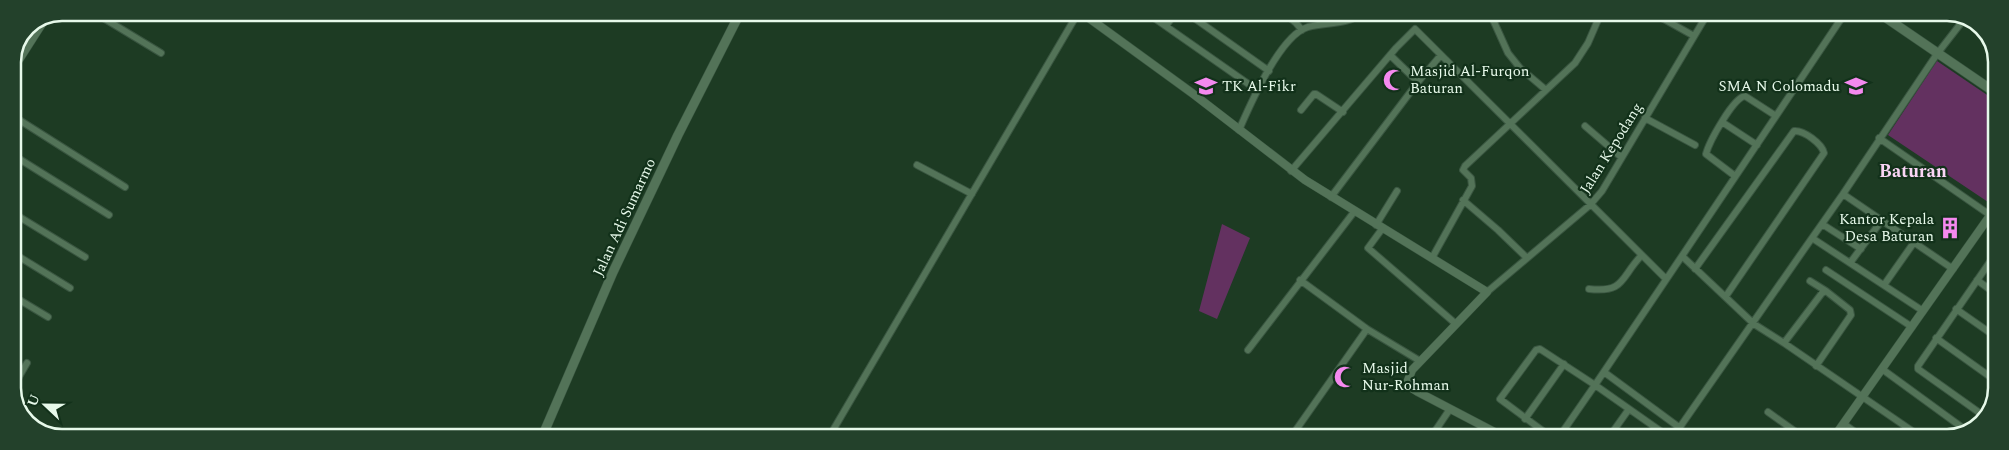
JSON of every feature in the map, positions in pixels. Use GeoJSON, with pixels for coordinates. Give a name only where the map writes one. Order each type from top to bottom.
{"type":"FeatureCollection","features":[{"type":"Feature","properties":{"kind":"main road","name":"Jalan Adi Sumarmo"},"geometry":{"type":"LineString","coordinates":[[545,429],[612,272],[682,126],[736,21]]}},
{"type":"Feature","properties":{"kind":"main road"},"geometry":{"type":"LineString","coordinates":[[1889,21],[1988,88]]}},
{"type":"Feature","properties":{"kind":"street"},"geometry":{"type":"LineString","coordinates":[[109,21],[161,54]]}},
{"type":"Feature","properties":{"kind":"street"},"geometry":{"type":"LineString","coordinates":[[833,429],[1075,21]]}},
{"type":"Feature","properties":{"kind":"street"},"geometry":{"type":"LineString","coordinates":[[1091,21],[1192,93],[1291,171],[1354,212],[1487,292],[1420,361],[1409,376],[1407,383],[1410,387],[1489,429]]}},
{"type":"Feature","properties":{"kind":"street"},"geometry":{"type":"LineString","coordinates":[[1159,21],[1257,90]]}},
{"type":"Feature","properties":{"kind":"street"},"geometry":{"type":"LineString","coordinates":[[1166,26],[1169,21]]}},
{"type":"Feature","properties":{"kind":"street"},"geometry":{"type":"LineString","coordinates":[[1199,21],[1269,70]]}},
{"type":"Feature","properties":{"kind":"street"},"geometry":{"type":"LineString","coordinates":[[1294,21],[1302,30]]}},
{"type":"Feature","properties":{"kind":"street"},"geometry":{"type":"LineString","coordinates":[[1238,130],[1257,90],[1283,47],[1302,30],[1307,28],[1349,21]]}},
{"type":"Feature","properties":{"kind":"street"},"geometry":{"type":"LineString","coordinates":[[1494,21],[1508,53],[1520,68],[1546,90]]}},
{"type":"Feature","properties":{"kind":"street"},"geometry":{"type":"LineString","coordinates":[[1432,258],[1473,181],[1464,171],[1466,166],[1575,63],[1588,43],[1598,21]]}},
{"type":"Feature","properties":{"kind":"street"},"geometry":{"type":"LineString","coordinates":[[1667,21],[1694,36]]}},
{"type":"Feature","properties":{"kind":"street","name":"Jalan Kepodang"},"geometry":{"type":"LineString","coordinates":[[1487,292],[1590,205],[1602,191],[1703,21]]}},
{"type":"Feature","properties":{"kind":"street"},"geometry":{"type":"LineString","coordinates":[[1565,429],[1840,21]]}},
{"type":"Feature","properties":{"kind":"street"},"geometry":{"type":"LineString","coordinates":[[1604,372],[1680,428],[1754,324],[1937,54],[1961,23]]}},
{"type":"Feature","properties":{"kind":"street"},"geometry":{"type":"LineString","coordinates":[[22,54],[39,28]]}},
{"type":"Feature","properties":{"kind":"street"},"geometry":{"type":"LineString","coordinates":[[1291,171],[1390,55],[1415,29],[1666,279]]}},
{"type":"Feature","properties":{"kind":"street"},"geometry":{"type":"LineString","coordinates":[[1390,55],[1418,82]]}},
{"type":"Feature","properties":{"kind":"street"},"geometry":{"type":"LineString","coordinates":[[1331,197],[1418,82],[1441,55]]}},
{"type":"Feature","properties":{"kind":"street"},"geometry":{"type":"LineString","coordinates":[[1301,110],[1316,94],[1343,112]]}},
{"type":"Feature","properties":{"kind":"street"},"geometry":{"type":"LineString","coordinates":[[1735,176],[1706,154],[1722,122],[1742,96],[1747,97],[1776,116]]}},
{"type":"Feature","properties":{"kind":"street"},"geometry":{"type":"LineString","coordinates":[[1645,118],[1695,144]]}},
{"type":"Feature","properties":{"kind":"street"},"geometry":{"type":"LineString","coordinates":[[21,121],[125,187]]}},
{"type":"Feature","properties":{"kind":"street"},"geometry":{"type":"LineString","coordinates":[[1722,122],[1756,146]]}},
{"type":"Feature","properties":{"kind":"street"},"geometry":{"type":"LineString","coordinates":[[1585,126],[1621,157]]}},
{"type":"Feature","properties":{"kind":"street"},"geometry":{"type":"LineString","coordinates":[[1695,269],[1794,131],[1802,132],[1822,148],[1824,153],[1726,296]]}},
{"type":"Feature","properties":{"kind":"street"},"geometry":{"type":"LineString","coordinates":[[1879,138],[1988,214]]}},
{"type":"Feature","properties":{"kind":"street"},"geometry":{"type":"LineString","coordinates":[[21,160],[109,216]]}},
{"type":"Feature","properties":{"kind":"street"},"geometry":{"type":"LineString","coordinates":[[918,165],[972,194]]}},
{"type":"Feature","properties":{"kind":"street"},"geometry":{"type":"LineString","coordinates":[[1397,191],[1368,248],[1456,324]]}},
{"type":"Feature","properties":{"kind":"street"},"geometry":{"type":"LineString","coordinates":[[1843,194],[1915,241],[1953,269]]}},
{"type":"Feature","properties":{"kind":"street"},"geometry":{"type":"LineString","coordinates":[[1463,200],[1527,258]]}},
{"type":"Feature","properties":{"kind":"street"},"geometry":{"type":"LineString","coordinates":[[1248,350],[1354,212]]}},
{"type":"Feature","properties":{"kind":"street"},"geometry":{"type":"LineString","coordinates":[[21,217],[84,257]]}},
{"type":"Feature","properties":{"kind":"street"},"geometry":{"type":"LineString","coordinates":[[1840,429],[1988,218]]}},
{"type":"Feature","properties":{"kind":"street"},"geometry":{"type":"LineString","coordinates":[[1850,263],[1882,220]]}},
{"type":"Feature","properties":{"kind":"street"},"geometry":{"type":"LineString","coordinates":[[1822,224],[1861,249]]}},
{"type":"Feature","properties":{"kind":"street"},"geometry":{"type":"LineString","coordinates":[[1812,238],[1923,311]]}},
{"type":"Feature","properties":{"kind":"street"},"geometry":{"type":"LineString","coordinates":[[1884,285],[1915,241]]}},
{"type":"Feature","properties":{"kind":"street"},"geometry":{"type":"LineString","coordinates":[[1682,256],[1754,324],[1908,429]]}},
{"type":"Feature","properties":{"kind":"street"},"geometry":{"type":"LineString","coordinates":[[21,257],[70,288]]}},
{"type":"Feature","properties":{"kind":"street"},"geometry":{"type":"LineString","coordinates":[[1589,289],[1605,290],[1614,288],[1643,258]]}},
{"type":"Feature","properties":{"kind":"street"},"geometry":{"type":"LineString","coordinates":[[1979,413],[1918,369],[1918,364],[1988,264]]}},
{"type":"Feature","properties":{"kind":"street"},"geometry":{"type":"LineString","coordinates":[[1826,270],[1912,327]]}},
{"type":"Feature","properties":{"kind":"street"},"geometry":{"type":"LineString","coordinates":[[1300,280],[1367,329],[1420,361]]}},
{"type":"Feature","properties":{"kind":"street"},"geometry":{"type":"LineString","coordinates":[[1976,280],[1988,288]]}},
{"type":"Feature","properties":{"kind":"street"},"geometry":{"type":"LineString","coordinates":[[1810,281],[1850,310],[1851,315],[1816,366]]}},
{"type":"Feature","properties":{"kind":"street"},"geometry":{"type":"LineString","coordinates":[[1784,343],[1822,293],[1826,291]]}},
{"type":"Feature","properties":{"kind":"street"},"geometry":{"type":"LineString","coordinates":[[21,301],[48,317]]}},
{"type":"Feature","properties":{"kind":"street"},"geometry":{"type":"LineString","coordinates":[[1956,309],[1988,331]]}},
{"type":"Feature","properties":{"kind":"street"},"geometry":{"type":"LineString","coordinates":[[1297,429],[1367,329]]}},
{"type":"Feature","properties":{"kind":"street"},"geometry":{"type":"LineString","coordinates":[[1936,338],[1988,375]]}},
{"type":"Feature","properties":{"kind":"street"},"geometry":{"type":"LineString","coordinates":[[1539,429],[1501,401],[1501,395],[1536,350],[1544,350],[1658,429]]}},
{"type":"Feature","properties":{"kind":"street"},"geometry":{"type":"LineString","coordinates":[[21,373],[27,363]]}},
{"type":"Feature","properties":{"kind":"street"},"geometry":{"type":"LineString","coordinates":[[1525,419],[1564,364]]}},
{"type":"Feature","properties":{"kind":"street"},"geometry":{"type":"LineString","coordinates":[[1882,369],[1961,427]]}},
{"type":"Feature","properties":{"kind":"street"},"geometry":{"type":"LineString","coordinates":[[1436,429],[1450,408]]}},
{"type":"Feature","properties":{"kind":"street"},"geometry":{"type":"LineString","coordinates":[[1615,429],[1629,409]]}},
{"type":"Feature","properties":{"kind":"street"},"geometry":{"type":"LineString","coordinates":[[1768,412],[1792,429]]}},
{"type":"Feature","properties":{"kind":"street"},"geometry":{"type":"LineString","coordinates":[[1844,424],[1850,429]]}},
{"type":"Feature","properties":{"kind":"shaded area"},"geometry":{"type":"Polygon","coordinates":[[[1937,61],[1988,96],[1988,202],[1888,135],[1937,61]]]}},
{"type":"Feature","properties":{"kind":"shaded area"},"geometry":{"type":"Polygon","coordinates":[[[1222,224],[1250,238],[1217,319],[1199,311],[1222,224]]]}},
{"type":"Feature","properties":{"kind":"place","name":"Masjid Al-Furqon Baturan"},"geometry":{"type":"Point","coordinates":[1394,80]}},
{"type":"Feature","properties":{"kind":"place","name":"TK Al-Fikr"},"geometry":{"type":"Point","coordinates":[1206,86]}},
{"type":"Feature","properties":{"kind":"place","name":"SMA N Colomadu"},"geometry":{"type":"Point","coordinates":[1856,86]}},
{"type":"Feature","properties":{"kind":"place","name":"Kantor Kepala Desa Baturan"},"geometry":{"type":"Point","coordinates":[1950,228]}},
{"type":"Feature","properties":{"kind":"place","name":"Masjid Nur-Rohman"},"geometry":{"type":"Point","coordinates":[1345,377]}},
{"type":"Feature","properties":{"kind":"district","name":"Baturan"},"geometry":{"type":"Point","coordinates":[1913,171]}}]}
